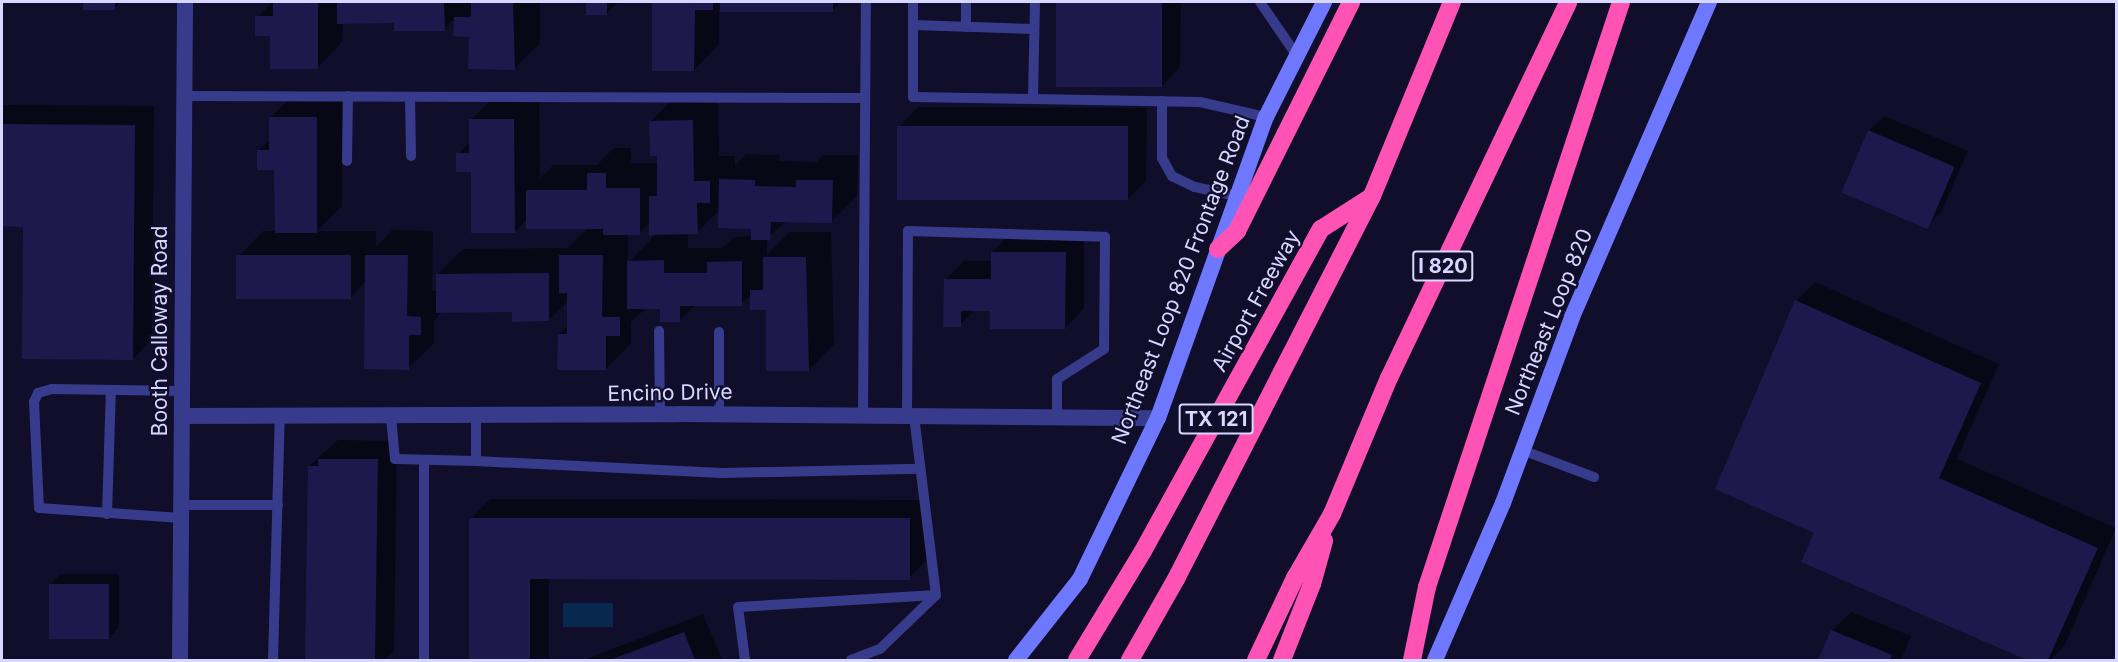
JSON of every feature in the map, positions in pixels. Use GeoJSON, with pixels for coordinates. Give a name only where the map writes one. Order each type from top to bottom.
{"type":"FeatureCollection","features":[{"type":"Feature","properties":{"kind":"highway"},"geometry":{"type":"LineString","coordinates":[[1218,249],[1237,231],[1351,2]]}},
{"type":"Feature","properties":{"kind":"highway"},"geometry":{"type":"LineString","coordinates":[[1130,660],[1176,579],[1372,196],[1452,2]]}},
{"type":"Feature","properties":{"kind":"highway","name":"I 820"},"geometry":{"type":"LineString","coordinates":[[1282,660],[1312,584],[1332,514],[1389,378],[1568,2]]}},
{"type":"Feature","properties":{"kind":"highway"},"geometry":{"type":"LineString","coordinates":[[1412,660],[1431,575],[1621,2]]}},
{"type":"Feature","properties":{"kind":"highway","name":"Airport Freeway"},"geometry":{"type":"LineString","coordinates":[[1077,660],[1143,551],[1321,229],[1372,196]]}},
{"type":"Feature","properties":{"kind":"highway"},"geometry":{"type":"LineString","coordinates":[[1256,660],[1295,578],[1332,514]]}},
{"type":"Feature","properties":{"kind":"main road","name":"Northeast Loop 820 Frontage Road"},"geometry":{"type":"LineString","coordinates":[[1016,660],[1080,579],[1158,418],[1266,117],[1295,53],[1324,2]]}},
{"type":"Feature","properties":{"kind":"main road","name":"Northeast Loop 820"},"geometry":{"type":"LineString","coordinates":[[1435,660],[1522,450],[1572,317],[1709,2]]}},
{"type":"Feature","properties":{"kind":"street","name":"Booth Calloway Road"},"geometry":{"type":"LineString","coordinates":[[180,660],[185,2]]}},
{"type":"Feature","properties":{"kind":"street","name":"Encino Drive"},"geometry":{"type":"LineString","coordinates":[[182,416],[719,415],[1158,418]]}},
{"type":"Feature","properties":{"kind":"lane"},"geometry":{"type":"LineString","coordinates":[[863,416],[866,2]]}},
{"type":"Feature","properties":{"kind":"lane"},"geometry":{"type":"LineString","coordinates":[[913,2],[913,97],[1200,102],[1266,117]]}},
{"type":"Feature","properties":{"kind":"lane"},"geometry":{"type":"LineString","coordinates":[[966,2],[966,27]]}},
{"type":"Feature","properties":{"kind":"lane"},"geometry":{"type":"LineString","coordinates":[[1033,99],[1035,2]]}},
{"type":"Feature","properties":{"kind":"lane"},"geometry":{"type":"LineString","coordinates":[[1260,2],[1295,53]]}},
{"type":"Feature","properties":{"kind":"lane"},"geometry":{"type":"LineString","coordinates":[[913,25],[1034,29]]}},
{"type":"Feature","properties":{"kind":"lane"},"geometry":{"type":"LineString","coordinates":[[184,96],[865,98]]}},
{"type":"Feature","properties":{"kind":"lane"},"geometry":{"type":"LineString","coordinates":[[347,161],[348,96]]}},
{"type":"Feature","properties":{"kind":"lane"},"geometry":{"type":"LineString","coordinates":[[410,97],[411,156]]}},
{"type":"Feature","properties":{"kind":"lane"},"geometry":{"type":"LineString","coordinates":[[1162,101],[1162,158],[1173,176],[1195,187],[1237,196]]}},
{"type":"Feature","properties":{"kind":"lane"},"geometry":{"type":"LineString","coordinates":[[936,595],[911,417],[908,231],[1106,237],[1104,349],[1057,379],[1057,418]]}},
{"type":"Feature","properties":{"kind":"lane"},"geometry":{"type":"LineString","coordinates":[[659,331],[660,415]]}},
{"type":"Feature","properties":{"kind":"lane"},"geometry":{"type":"LineString","coordinates":[[719,332],[719,415]]}},
{"type":"Feature","properties":{"kind":"lane"},"geometry":{"type":"LineString","coordinates":[[182,392],[52,389],[38,393],[34,402],[39,508],[107,514],[278,505]]}},
{"type":"Feature","properties":{"kind":"lane"},"geometry":{"type":"LineString","coordinates":[[107,514],[111,390]]}},
{"type":"Feature","properties":{"kind":"lane"},"geometry":{"type":"LineString","coordinates":[[273,660],[280,416]]}},
{"type":"Feature","properties":{"kind":"lane"},"geometry":{"type":"LineString","coordinates":[[391,417],[394,459],[722,473],[920,469]]}},
{"type":"Feature","properties":{"kind":"lane"},"geometry":{"type":"LineString","coordinates":[[476,417],[476,461]]}},
{"type":"Feature","properties":{"kind":"lane"},"geometry":{"type":"LineString","coordinates":[[1522,450],[1594,477]]}},
{"type":"Feature","properties":{"kind":"lane"},"geometry":{"type":"LineString","coordinates":[[424,460],[424,660]]}},
{"type":"Feature","properties":{"kind":"lane"},"geometry":{"type":"LineString","coordinates":[[745,660],[738,607],[936,595]]}},
{"type":"Feature","properties":{"kind":"lane"},"geometry":{"type":"LineString","coordinates":[[851,660],[880,649],[936,595]]}},
{"type":"Feature","properties":{"kind":"water"},"geometry":{"type":"Polygon","coordinates":[[[563,603],[613,603],[613,627],[563,627],[563,603]]]}},
{"type":"Feature","properties":{"kind":"building"},"geometry":{"type":"Polygon","coordinates":[[[83,2],[115,2],[115,10],[83,10],[83,2]]]}},
{"type":"Feature","properties":{"kind":"building"},"geometry":{"type":"Polygon","coordinates":[[[273,2],[318,2],[318,69],[270,69],[270,36],[255,36],[255,16],[273,16],[273,2]]]}},
{"type":"Feature","properties":{"kind":"building"},"geometry":{"type":"Polygon","coordinates":[[[337,2],[444,2],[445,31],[394,31],[394,23],[337,24],[337,2]]]}},
{"type":"Feature","properties":{"kind":"building"},"geometry":{"type":"Polygon","coordinates":[[[471,2],[513,2],[515,70],[468,69],[469,37],[453,36],[454,17],[471,17],[471,2]]]}},
{"type":"Feature","properties":{"kind":"building"},"geometry":{"type":"Polygon","coordinates":[[[586,2],[607,2],[607,15],[586,15],[586,2]]]}},
{"type":"Feature","properties":{"kind":"building"},"geometry":{"type":"Polygon","coordinates":[[[652,2],[713,2],[713,10],[695,10],[694,71],[652,71],[652,2]]]}},
{"type":"Feature","properties":{"kind":"building"},"geometry":{"type":"Polygon","coordinates":[[[720,2],[833,2],[833,12],[720,12],[720,2]]]}},
{"type":"Feature","properties":{"kind":"building"},"geometry":{"type":"Polygon","coordinates":[[[1056,2],[1162,2],[1162,87],[1056,87],[1056,2]]]}},
{"type":"Feature","properties":{"kind":"building"},"geometry":{"type":"Polygon","coordinates":[[[269,117],[317,117],[317,233],[275,233],[274,170],[257,170],[257,150],[269,150],[269,117]]]}},
{"type":"Feature","properties":{"kind":"building"},"geometry":{"type":"Polygon","coordinates":[[[469,119],[514,119],[515,233],[471,233],[471,172],[456,172],[456,153],[469,153],[469,119]]]}},
{"type":"Feature","properties":{"kind":"building"},"geometry":{"type":"Polygon","coordinates":[[[693,120],[694,181],[710,181],[710,203],[697,203],[698,234],[649,235],[649,196],[657,196],[657,156],[650,156],[649,121],[693,120]]]}},
{"type":"Feature","properties":{"kind":"building"},"geometry":{"type":"Polygon","coordinates":[[[2,124],[135,125],[133,360],[22,359],[23,227],[2,226],[2,124]]]}},
{"type":"Feature","properties":{"kind":"building"},"geometry":{"type":"Polygon","coordinates":[[[897,126],[1128,126],[1128,200],[897,200],[897,126]]]}},
{"type":"Feature","properties":{"kind":"building"},"geometry":{"type":"Polygon","coordinates":[[[1868,130],[1955,167],[1928,229],[1841,193],[1868,130]]]}},
{"type":"Feature","properties":{"kind":"building"},"geometry":{"type":"Polygon","coordinates":[[[587,173],[606,173],[606,188],[640,188],[640,235],[603,235],[603,229],[526,229],[526,190],[587,190],[587,173]]]}},
{"type":"Feature","properties":{"kind":"building"},"geometry":{"type":"Polygon","coordinates":[[[719,179],[755,180],[755,186],[796,187],[796,180],[833,180],[832,223],[771,222],[770,240],[751,240],[751,229],[718,228],[719,179]]]}},
{"type":"Feature","properties":{"kind":"building"},"geometry":{"type":"Polygon","coordinates":[[[991,252],[1066,252],[1065,329],[990,329],[990,311],[961,311],[961,327],[943,327],[944,279],[991,279],[991,252]]]}},
{"type":"Feature","properties":{"kind":"building"},"geometry":{"type":"Polygon","coordinates":[[[236,255],[351,255],[351,299],[236,299],[236,255]]]}},
{"type":"Feature","properties":{"kind":"building"},"geometry":{"type":"Polygon","coordinates":[[[365,255],[408,255],[407,316],[421,317],[421,335],[409,335],[409,370],[364,369],[365,255]]]}},
{"type":"Feature","properties":{"kind":"building"},"geometry":{"type":"Polygon","coordinates":[[[559,255],[603,255],[602,317],[620,317],[620,336],[606,336],[606,370],[557,370],[558,334],[567,334],[567,293],[559,293],[559,255]]]}},
{"type":"Feature","properties":{"kind":"building"},"geometry":{"type":"Polygon","coordinates":[[[763,257],[806,257],[809,371],[766,371],[766,310],[750,310],[750,290],[763,290],[763,257]]]}},
{"type":"Feature","properties":{"kind":"building"},"geometry":{"type":"Polygon","coordinates":[[[664,260],[664,273],[707,273],[707,262],[742,261],[742,306],[680,306],[680,322],[660,322],[660,309],[627,309],[627,261],[664,260]]]}},
{"type":"Feature","properties":{"kind":"building"},"geometry":{"type":"Polygon","coordinates":[[[549,273],[549,321],[512,322],[512,312],[436,313],[436,274],[549,273]]]}},
{"type":"Feature","properties":{"kind":"building"},"geometry":{"type":"Polygon","coordinates":[[[1795,300],[1981,383],[1939,478],[2098,548],[2048,660],[2027,660],[1801,562],[1814,533],[1715,489],[1795,300]]]}},
{"type":"Feature","properties":{"kind":"building"},"geometry":{"type":"Polygon","coordinates":[[[318,459],[378,459],[375,660],[305,660],[308,466],[318,466],[318,459]]]}},
{"type":"Feature","properties":{"kind":"building"},"geometry":{"type":"Polygon","coordinates":[[[469,518],[910,518],[910,580],[530,579],[530,660],[469,660],[469,518]]]}},
{"type":"Feature","properties":{"kind":"building"},"geometry":{"type":"Polygon","coordinates":[[[49,584],[109,584],[109,639],[49,639],[49,584]]]}},
{"type":"Feature","properties":{"kind":"building"},"geometry":{"type":"Polygon","coordinates":[[[1831,630],[1892,655],[1890,660],[1818,660],[1831,630]]]}},
{"type":"Feature","properties":{"kind":"building"},"geometry":{"type":"Polygon","coordinates":[[[684,632],[695,660],[610,660],[684,632]]]}}]}
